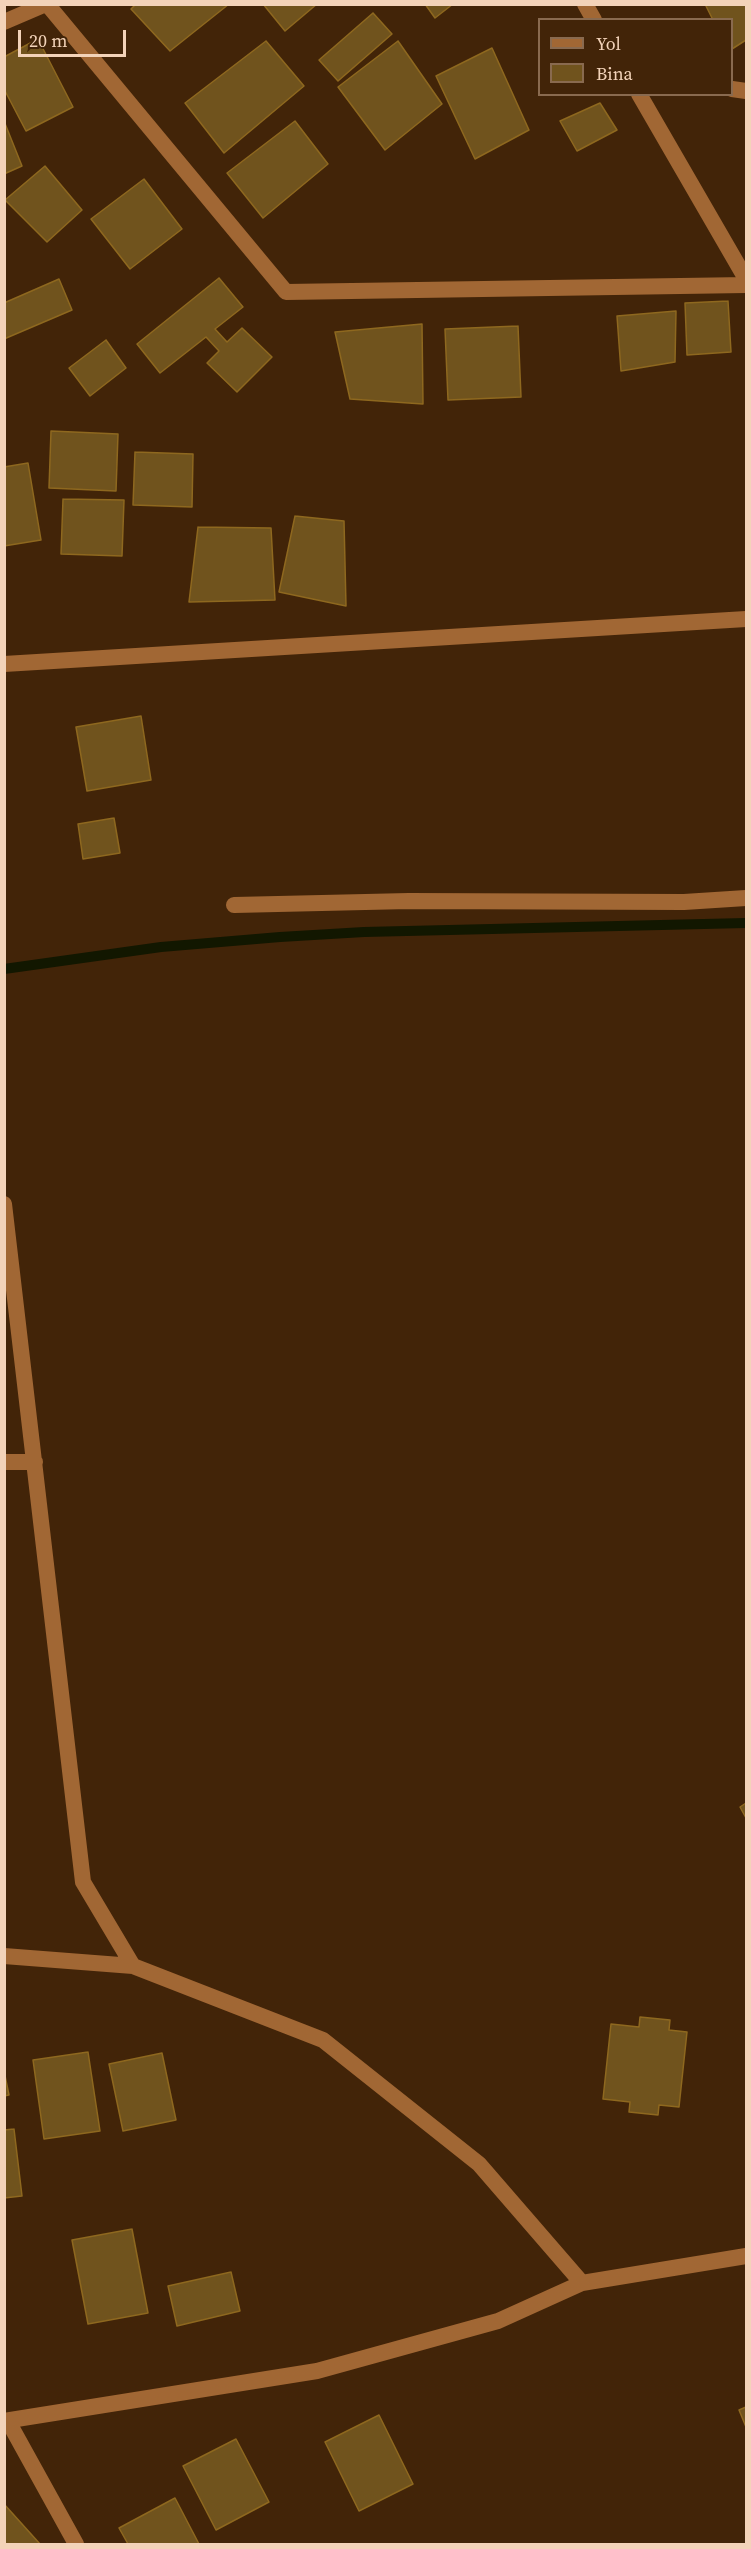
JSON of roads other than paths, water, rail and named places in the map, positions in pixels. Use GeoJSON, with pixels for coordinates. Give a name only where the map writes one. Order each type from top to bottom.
{"type":"FeatureCollection","features":[{"type":"Feature","properties":{"kind":"street"},"geometry":{"type":"LineString","coordinates":[[4,22],[46,4],[286,292],[747,285]]}},
{"type":"Feature","properties":{"kind":"street"},"geometry":{"type":"LineString","coordinates":[[585,4],[593,18]]}},
{"type":"Feature","properties":{"kind":"street"},"geometry":{"type":"LineString","coordinates":[[640,96],[747,279]]}},
{"type":"Feature","properties":{"kind":"street"},"geometry":{"type":"LineString","coordinates":[[4,664],[747,619]]}},
{"type":"Feature","properties":{"kind":"street"},"geometry":{"type":"LineString","coordinates":[[234,905],[409,901],[684,902],[747,898]]}},
{"type":"Feature","properties":{"kind":"street"},"geometry":{"type":"LineString","coordinates":[[4,1204],[83,1882],[133,1966]]}},
{"type":"Feature","properties":{"kind":"street"},"geometry":{"type":"LineString","coordinates":[[4,1462],[35,1462]]}},
{"type":"Feature","properties":{"kind":"street"},"geometry":{"type":"LineString","coordinates":[[4,1956],[133,1966],[323,2040],[479,2164],[582,2283]]}},
{"type":"Feature","properties":{"kind":"street"},"geometry":{"type":"LineString","coordinates":[[76,2544],[6,2421],[317,2371],[498,2321],[582,2283],[747,2256]]}},
{"type":"Feature","properties":{"kind":"waterway"},"geometry":{"type":"LineString","coordinates":[[4,969],[161,947],[280,937],[364,932],[746,923]]}}]}
